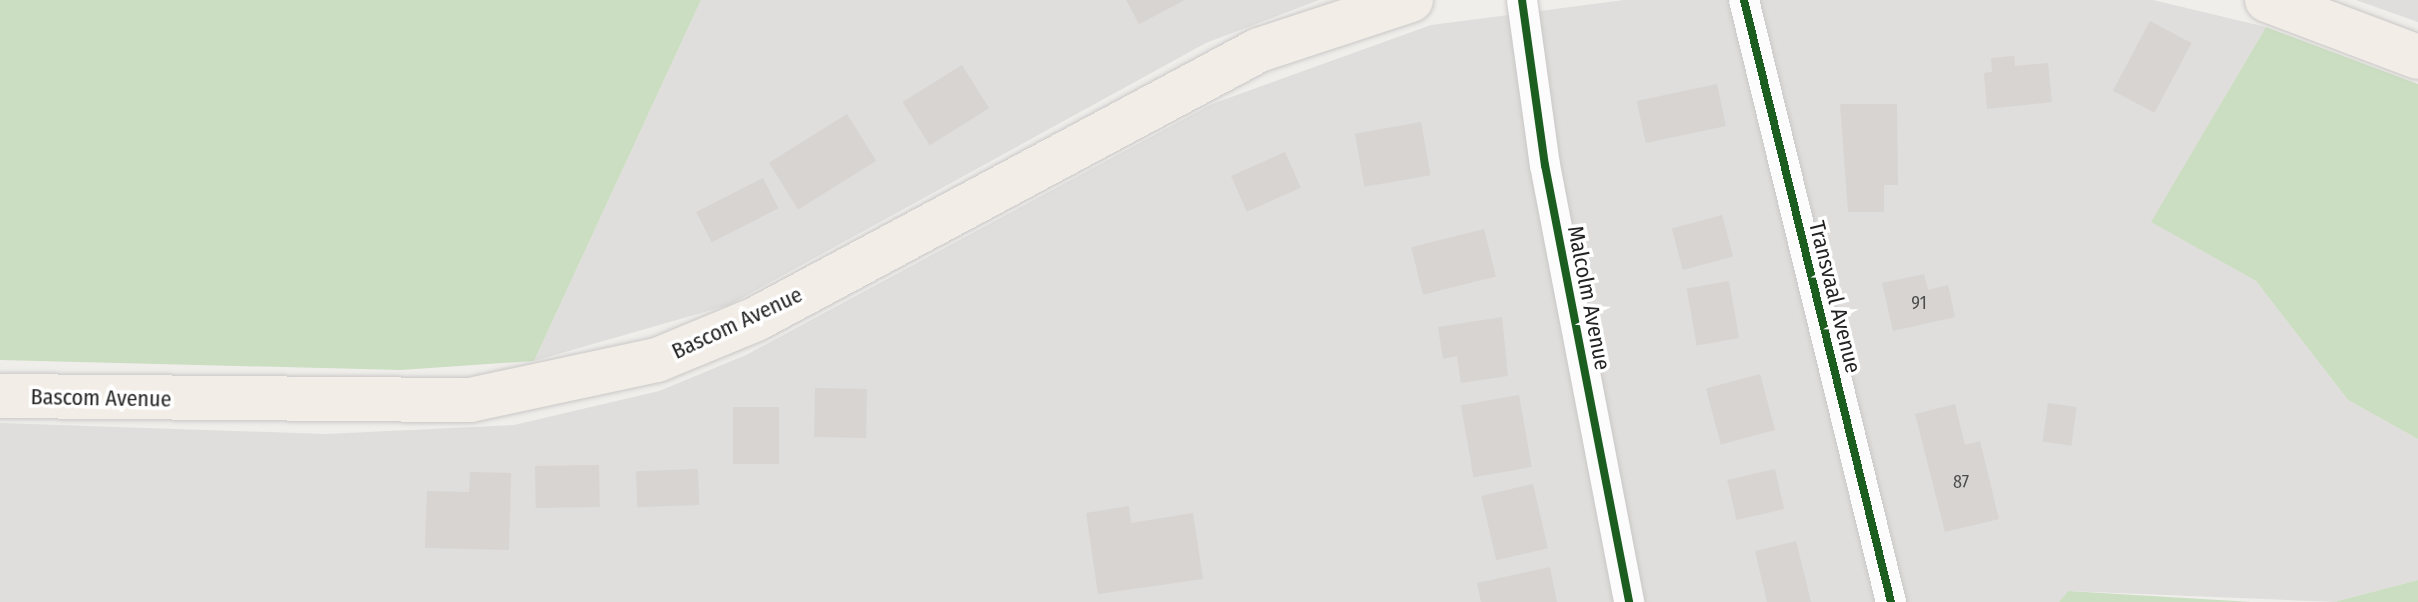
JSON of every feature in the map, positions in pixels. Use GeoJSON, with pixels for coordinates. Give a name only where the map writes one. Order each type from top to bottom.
{"type":"FeatureCollection","features":[{"type":"Feature","properties":{"kind":"main road","name":"Bascom Avenue"},"geometry":{"type":"LineString","coordinates":[[0,396],[470,400],[657,360],[756,319],[1259,50],[1411,0]]}},
{"type":"Feature","properties":{"kind":"main road"},"geometry":{"type":"LineString","coordinates":[[2267,0],[2341,14],[2418,57]]}},
{"type":"Feature","properties":{"kind":"street","name":"Malcolm Avenue"},"geometry":{"type":"LineString","coordinates":[[1522,0],[1545,165],[1629,602]]}},
{"type":"Feature","properties":{"kind":"street","name":"Transvaal Avenue"},"geometry":{"type":"LineString","coordinates":[[1744,0],[1891,602]]}},
{"type":"Feature","properties":{"kind":"shaded area"},"geometry":{"type":"Polygon","coordinates":[[[701,0],[1319,0],[1206,43],[729,305],[534,361],[701,0]]]}},
{"type":"Feature","properties":{"kind":"shaded area"},"geometry":{"type":"Polygon","coordinates":[[[1624,0],[2153,0],[2266,27],[2152,222],[2256,281],[2348,400],[2418,439],[2418,580],[2334,602],[2068,591],[2059,602],[0,602],[0,423],[326,434],[514,425],[659,391],[746,355],[1212,104],[1431,25],[1624,0]]]}},
{"type":"Feature","properties":{"kind":"shaded area"},"geometry":{"type":"Polygon","coordinates":[[[2356,0],[2418,0],[2418,22],[2356,0]]]}},
{"type":"Feature","properties":{"kind":"green space"},"geometry":{"type":"Polygon","coordinates":[[[0,0],[701,0],[534,361],[401,370],[0,360],[0,0]]]}},
{"type":"Feature","properties":{"kind":"green space"},"geometry":{"type":"Polygon","coordinates":[[[2266,27],[2418,84],[2418,439],[2348,400],[2256,281],[2151,222],[2266,27]]]}},
{"type":"Feature","properties":{"kind":"green space"},"geometry":{"type":"Polygon","coordinates":[[[2418,580],[2418,602],[2334,602],[2418,580]]]}},
{"type":"Feature","properties":{"kind":"green space"},"geometry":{"type":"Polygon","coordinates":[[[2068,591],[2252,602],[2059,602],[2068,591]]]}},
{"type":"Feature","properties":{"kind":"building"},"geometry":{"type":"Polygon","coordinates":[[[1126,0],[1185,0],[1139,24],[1126,0]]]}},
{"type":"Feature","properties":{"kind":"building"},"geometry":{"type":"Polygon","coordinates":[[[2150,21],[2191,43],[2154,113],[2113,91],[2150,21]]]}},
{"type":"Feature","properties":{"kind":"building"},"geometry":{"type":"Polygon","coordinates":[[[2014,56],[2015,66],[2048,63],[2052,102],[1987,109],[1984,73],[1992,72],[1991,58],[2014,56]]]}},
{"type":"Feature","properties":{"kind":"building"},"geometry":{"type":"Polygon","coordinates":[[[962,65],[989,108],[930,145],[903,102],[962,65]]]}},
{"type":"Feature","properties":{"kind":"building"},"geometry":{"type":"Polygon","coordinates":[[[1717,84],[1726,126],[1646,143],[1637,101],[1717,84]]]}},
{"type":"Feature","properties":{"kind":"building"},"geometry":{"type":"Polygon","coordinates":[[[1840,104],[1897,104],[1898,185],[1884,185],[1884,212],[1848,212],[1840,104]]]}},
{"type":"Feature","properties":{"kind":"building"},"geometry":{"type":"Polygon","coordinates":[[[847,114],[876,161],[798,209],[769,163],[847,114]]]}},
{"type":"Feature","properties":{"kind":"building"},"geometry":{"type":"Polygon","coordinates":[[[1421,122],[1430,175],[1364,187],[1355,134],[1421,122]]]}},
{"type":"Feature","properties":{"kind":"building"},"geometry":{"type":"Polygon","coordinates":[[[1285,152],[1301,188],[1247,212],[1231,176],[1285,152]]]}},
{"type":"Feature","properties":{"kind":"building"},"geometry":{"type":"Polygon","coordinates":[[[763,178],[778,208],[712,242],[696,212],[763,178]]]}},
{"type":"Feature","properties":{"kind":"building"},"geometry":{"type":"Polygon","coordinates":[[[1722,215],[1733,257],[1683,270],[1672,228],[1722,215]]]}},
{"type":"Feature","properties":{"kind":"building"},"geometry":{"type":"Polygon","coordinates":[[[1484,229],[1496,277],[1423,295],[1411,247],[1484,229]]]}},
{"type":"Feature","properties":{"kind":"building"},"geometry":{"type":"Polygon","coordinates":[[[1924,274],[1928,290],[1948,285],[1955,317],[1893,331],[1882,283],[1924,274]]]}},
{"type":"Feature","properties":{"kind":"building"},"geometry":{"type":"Polygon","coordinates":[[[1729,281],[1739,338],[1697,346],[1687,288],[1729,281]]]}},
{"type":"Feature","properties":{"kind":"building"},"geometry":{"type":"Polygon","coordinates":[[[1502,317],[1508,376],[1461,383],[1457,356],[1443,359],[1438,327],[1502,317]]]}},
{"type":"Feature","properties":{"kind":"building"},"geometry":{"type":"Polygon","coordinates":[[[1760,374],[1775,430],[1721,445],[1706,388],[1760,374]]]}},
{"type":"Feature","properties":{"kind":"building"},"geometry":{"type":"Polygon","coordinates":[[[815,388],[867,389],[866,438],[814,437],[815,388]]]}},
{"type":"Feature","properties":{"kind":"building"},"geometry":{"type":"Polygon","coordinates":[[[1519,395],[1532,467],[1474,477],[1461,405],[1519,395]]]}},
{"type":"Feature","properties":{"kind":"building"},"geometry":{"type":"Polygon","coordinates":[[[2048,403],[2077,407],[2071,446],[2043,442],[2048,403]]]}},
{"type":"Feature","properties":{"kind":"building"},"geometry":{"type":"Polygon","coordinates":[[[1955,404],[1965,445],[1980,441],[1999,519],[1945,532],[1915,414],[1955,404]]]}},
{"type":"Feature","properties":{"kind":"building"},"geometry":{"type":"Polygon","coordinates":[[[733,407],[779,407],[779,464],[733,464],[733,407]]]}},
{"type":"Feature","properties":{"kind":"building"},"geometry":{"type":"Polygon","coordinates":[[[599,465],[600,507],[536,508],[535,466],[599,465]]]}},
{"type":"Feature","properties":{"kind":"building"},"geometry":{"type":"Polygon","coordinates":[[[698,469],[699,505],[637,507],[636,471],[698,469]]]}},
{"type":"Feature","properties":{"kind":"building"},"geometry":{"type":"Polygon","coordinates":[[[1775,469],[1784,509],[1736,520],[1727,480],[1775,469]]]}},
{"type":"Feature","properties":{"kind":"building"},"geometry":{"type":"Polygon","coordinates":[[[470,472],[511,473],[509,550],[425,548],[427,491],[469,492],[470,472]]]}},
{"type":"Feature","properties":{"kind":"building"},"geometry":{"type":"Polygon","coordinates":[[[1533,484],[1548,548],[1496,560],[1481,496],[1533,484]]]}},
{"type":"Feature","properties":{"kind":"building"},"geometry":{"type":"Polygon","coordinates":[[[1129,506],[1131,523],[1193,513],[1203,579],[1098,594],[1086,513],[1129,506]]]}},
{"type":"Feature","properties":{"kind":"building"},"geometry":{"type":"Polygon","coordinates":[[[1796,541],[1811,602],[1767,602],[1755,551],[1796,541]]]}},
{"type":"Feature","properties":{"kind":"building"},"geometry":{"type":"Polygon","coordinates":[[[1550,567],[1557,602],[1481,602],[1477,583],[1550,567]]]}},
{"type":"Feature","properties":{"kind":"cycle path"},"geometry":{"type":"LineString","coordinates":[[1522,0],[1545,165],[1629,602]]}},
{"type":"Feature","properties":{"kind":"cycle path"},"geometry":{"type":"LineString","coordinates":[[1744,0],[1891,602]]}}]}
